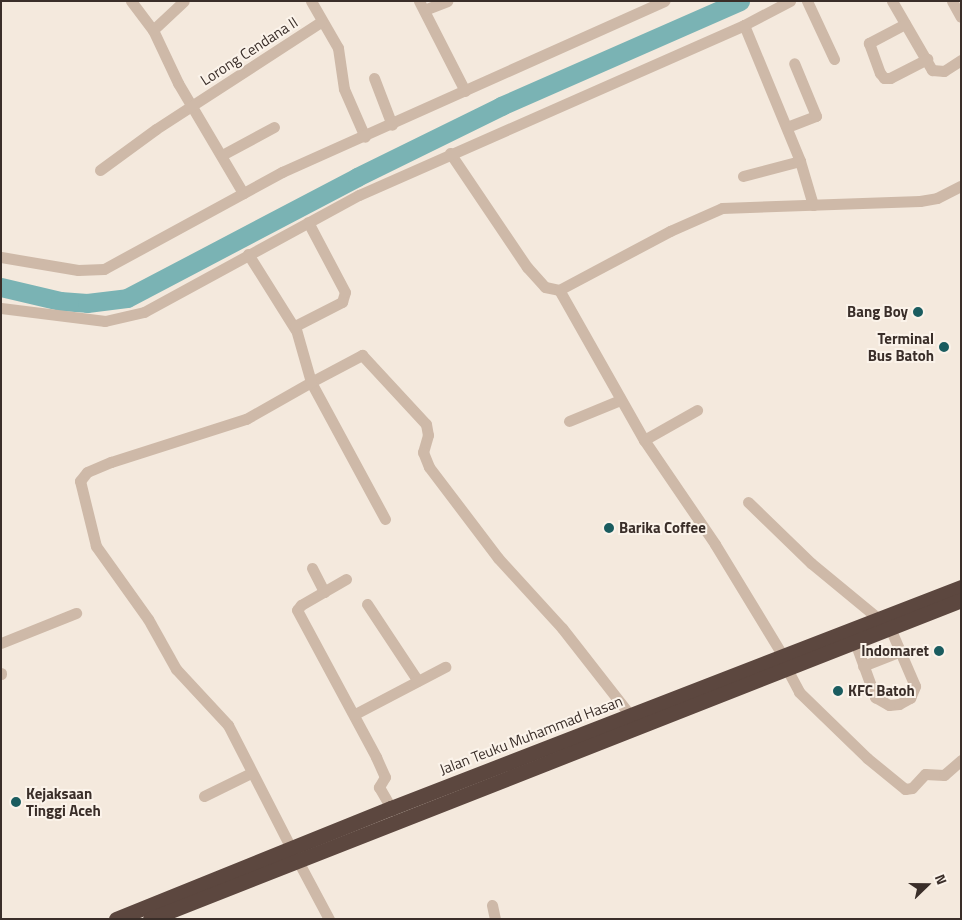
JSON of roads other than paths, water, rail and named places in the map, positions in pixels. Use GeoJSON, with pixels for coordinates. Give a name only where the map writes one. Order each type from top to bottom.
{"type":"FeatureCollection","features":[{"type":"Feature","properties":{"kind":"highway","name":"Jalan Teuku Muhammad Hasan"},"geometry":{"type":"LineString","coordinates":[[116,919],[219,884],[298,861],[581,743],[885,623],[961,587]]}},
{"type":"Feature","properties":{"kind":"highway","name":"Jalan Teuku Muhammad Hasan"},"geometry":{"type":"LineString","coordinates":[[150,919],[291,848],[391,808],[581,743],[630,715],[785,662],[856,642],[885,623],[961,600]]}},
{"type":"Feature","properties":{"kind":"street"},"geometry":{"type":"LineString","coordinates":[[132,1],[153,30],[165,60],[243,193]]}},
{"type":"Feature","properties":{"kind":"street"},"geometry":{"type":"LineString","coordinates":[[153,30],[184,1]]}},
{"type":"Feature","properties":{"kind":"street"},"geometry":{"type":"LineString","coordinates":[[310,1],[338,48],[344,88],[365,137]]}},
{"type":"Feature","properties":{"kind":"street"},"geometry":{"type":"LineString","coordinates":[[447,1],[421,6],[465,91]]}},
{"type":"Feature","properties":{"kind":"street"},"geometry":{"type":"LineString","coordinates":[[1,257],[78,270],[104,269],[282,172],[392,125],[639,6],[664,1]]}},
{"type":"Feature","properties":{"kind":"street"},"geometry":{"type":"LineString","coordinates":[[1,308],[87,320],[120,318],[144,312],[308,222],[450,153],[744,25],[790,1]]}},
{"type":"Feature","properties":{"kind":"street"},"geometry":{"type":"LineString","coordinates":[[807,1],[834,59]]}},
{"type":"Feature","properties":{"kind":"street"},"geometry":{"type":"LineString","coordinates":[[892,1],[932,70],[940,72],[961,60]]}},
{"type":"Feature","properties":{"kind":"street"},"geometry":{"type":"LineString","coordinates":[[952,1],[961,17]]}},
{"type":"Feature","properties":{"kind":"street","name":"Lorong Cendana II"},"geometry":{"type":"LineString","coordinates":[[100,170],[153,131],[321,22]]}},
{"type":"Feature","properties":{"kind":"street"},"geometry":{"type":"LineString","coordinates":[[904,24],[869,42],[880,73],[884,78],[890,78],[927,59]]}},
{"type":"Feature","properties":{"kind":"street"},"geometry":{"type":"LineString","coordinates":[[744,25],[787,127],[800,161],[813,205]]}},
{"type":"Feature","properties":{"kind":"street"},"geometry":{"type":"LineString","coordinates":[[787,127],[816,116],[794,63]]}},
{"type":"Feature","properties":{"kind":"street"},"geometry":{"type":"LineString","coordinates":[[374,78],[392,125]]}},
{"type":"Feature","properties":{"kind":"street"},"geometry":{"type":"LineString","coordinates":[[222,155],[274,127]]}},
{"type":"Feature","properties":{"kind":"street"},"geometry":{"type":"LineString","coordinates":[[450,153],[533,274],[545,287],[559,290],[670,230],[722,208],[930,200],[961,186]]}},
{"type":"Feature","properties":{"kind":"street"},"geometry":{"type":"LineString","coordinates":[[743,176],[800,161]]}},
{"type":"Feature","properties":{"kind":"street"},"geometry":{"type":"LineString","coordinates":[[295,329],[298,323],[345,298],[345,292],[308,222]]}},
{"type":"Feature","properties":{"kind":"street"},"geometry":{"type":"LineString","coordinates":[[248,254],[295,329],[311,382],[385,519]]}},
{"type":"Feature","properties":{"kind":"street"},"geometry":{"type":"LineString","coordinates":[[559,290],[620,400],[644,440],[724,559],[785,662],[799,692],[868,758],[905,789],[912,788],[925,774],[944,775],[961,760]]}},
{"type":"Feature","properties":{"kind":"street"},"geometry":{"type":"LineString","coordinates":[[291,848],[228,725],[176,669],[148,620],[106,564],[96,546],[80,481],[87,472],[111,462],[246,419],[359,356],[367,358],[426,424],[428,429],[423,452],[429,467],[498,558],[562,628],[630,715]]}},
{"type":"Feature","properties":{"kind":"street"},"geometry":{"type":"LineString","coordinates":[[568,421],[620,400]]}},
{"type":"Feature","properties":{"kind":"street"},"geometry":{"type":"LineString","coordinates":[[644,440],[696,410]]}},
{"type":"Feature","properties":{"kind":"street"},"geometry":{"type":"LineString","coordinates":[[748,502],[810,563],[885,623],[901,651],[915,686],[910,698],[899,704],[888,706],[875,697],[856,642]]}},
{"type":"Feature","properties":{"kind":"street"},"geometry":{"type":"LineString","coordinates":[[312,568],[324,592]]}},
{"type":"Feature","properties":{"kind":"street"},"geometry":{"type":"LineString","coordinates":[[346,579],[297,610],[355,714],[385,775],[379,788],[391,808]]}},
{"type":"Feature","properties":{"kind":"street"},"geometry":{"type":"LineString","coordinates":[[367,604],[418,681]]}},
{"type":"Feature","properties":{"kind":"street"},"geometry":{"type":"LineString","coordinates":[[1,643],[76,613]]}},
{"type":"Feature","properties":{"kind":"street"},"geometry":{"type":"LineString","coordinates":[[863,666],[901,651]]}},
{"type":"Feature","properties":{"kind":"street"},"geometry":{"type":"LineString","coordinates":[[355,714],[445,667]]}},
{"type":"Feature","properties":{"kind":"street"},"geometry":{"type":"LineString","coordinates":[[204,796],[251,773]]}},
{"type":"Feature","properties":{"kind":"street"},"geometry":{"type":"LineString","coordinates":[[298,861],[329,919]]}},
{"type":"Feature","properties":{"kind":"street"},"geometry":{"type":"LineString","coordinates":[[492,906],[495,919]]}},
{"type":"Feature","properties":{"kind":"waterway"},"geometry":{"type":"LineString","coordinates":[[1,287],[60,301],[87,303],[127,298],[357,177],[501,106],[740,1]]}},
{"type":"Feature","properties":{"kind":"place","name":"Bang Boy"},"geometry":{"type":"Point","coordinates":[918,312]}},
{"type":"Feature","properties":{"kind":"place","name":"Terminal Bus Batoh"},"geometry":{"type":"Point","coordinates":[944,347]}},
{"type":"Feature","properties":{"kind":"place","name":"Barika Coffee"},"geometry":{"type":"Point","coordinates":[609,528]}},
{"type":"Feature","properties":{"kind":"place","name":"Indomaret"},"geometry":{"type":"Point","coordinates":[939,651]}},
{"type":"Feature","properties":{"kind":"place","name":"KFC Batoh"},"geometry":{"type":"Point","coordinates":[838,691]}},
{"type":"Feature","properties":{"kind":"place","name":"Kejaksaan Tinggi Aceh"},"geometry":{"type":"Point","coordinates":[16,802]}}]}
